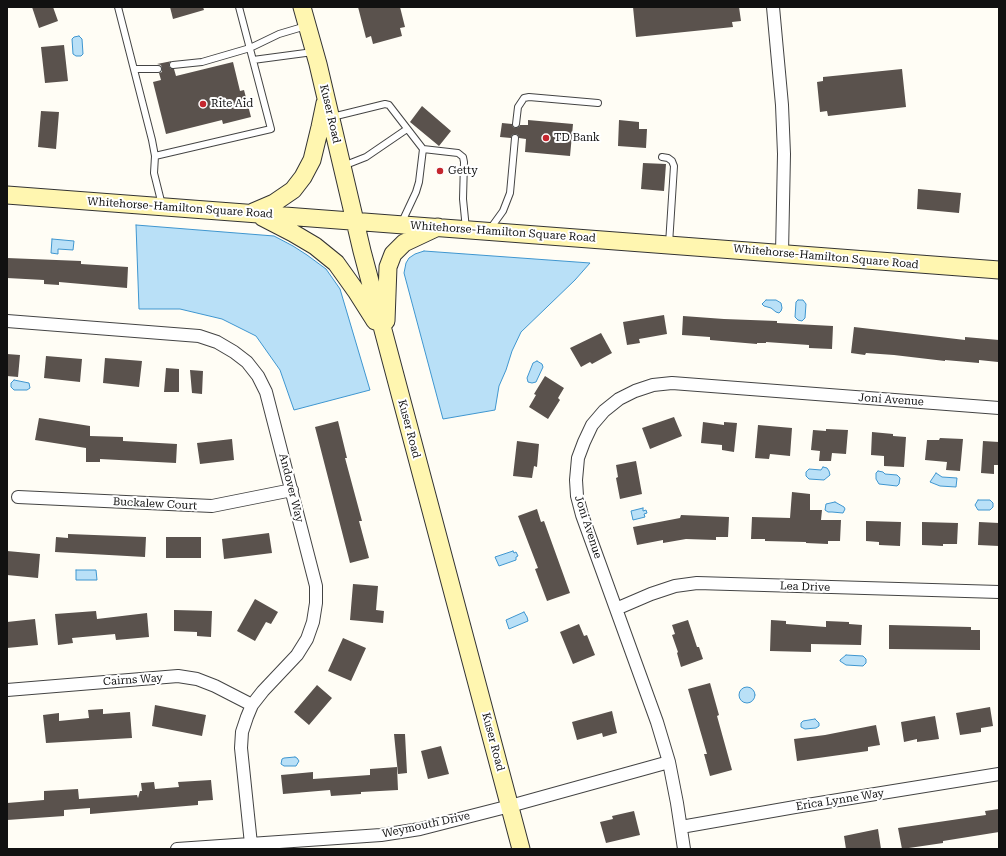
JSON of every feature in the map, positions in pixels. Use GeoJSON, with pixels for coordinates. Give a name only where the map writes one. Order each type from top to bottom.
{"type":"FeatureCollection","features":[{"type":"Feature","properties":{"kind":"street","name":"Kuser Road"},"geometry":{"type":"LineString","coordinates":[[302,7],[315,51],[385,338],[521,849]]}},
{"type":"Feature","properties":{"kind":"street"},"geometry":{"type":"LineString","coordinates":[[773,7],[782,105],[784,154],[782,253]]}},
{"type":"Feature","properties":{"kind":"street"},"geometry":{"type":"LineString","coordinates":[[252,213],[293,190],[303,178],[312,160],[326,97]]}},
{"type":"Feature","properties":{"kind":"street","name":"Whitehorse-Hamilton Square Road"},"geometry":{"type":"LineString","coordinates":[[7,195],[355,220],[999,270]]}},
{"type":"Feature","properties":{"kind":"street"},"geometry":{"type":"LineString","coordinates":[[252,213],[293,233],[315,246],[336,263],[356,291],[385,338]]}},
{"type":"Feature","properties":{"kind":"street"},"geometry":{"type":"LineString","coordinates":[[385,338],[388,267],[393,254],[404,243],[439,227]]}},
{"type":"Feature","properties":{"kind":"street","name":"Andover Way"},"geometry":{"type":"LineString","coordinates":[[7,321],[198,336],[217,342],[247,362],[258,376],[266,392],[316,586],[316,604],[314,622],[308,639],[297,655],[252,705],[242,732],[241,748],[251,844]]}},
{"type":"Feature","properties":{"kind":"street","name":"Joni Avenue"},"geometry":{"type":"LineString","coordinates":[[684,849],[669,762],[657,722],[582,515],[577,496],[576,480],[578,458],[592,425],[604,411],[619,399],[635,391],[653,385],[672,383],[999,408]]}},
{"type":"Feature","properties":{"kind":"street","name":"Buckalew Court"},"geometry":{"type":"LineString","coordinates":[[18,497],[212,506],[292,490]]}},
{"type":"Feature","properties":{"kind":"street","name":"Lea Drive"},"geometry":{"type":"LineString","coordinates":[[616,609],[651,594],[675,586],[697,583],[999,592]]}},
{"type":"Feature","properties":{"kind":"street","name":"Cairns Way"},"geometry":{"type":"LineString","coordinates":[[7,690],[178,676],[203,681],[252,705]]}},
{"type":"Feature","properties":{"kind":"street","name":"Weymouth Drive"},"geometry":{"type":"LineString","coordinates":[[177,849],[251,844],[352,843],[381,835],[420,829],[669,762]]}},
{"type":"Feature","properties":{"kind":"street","name":"Erica Lynne Way"},"geometry":{"type":"LineString","coordinates":[[681,827],[999,774]]}},
{"type":"Feature","properties":{"kind":"lane"},"geometry":{"type":"LineString","coordinates":[[118,7],[152,140],[155,156],[154,173],[162,206]]}},
{"type":"Feature","properties":{"kind":"lane"},"geometry":{"type":"LineString","coordinates":[[155,156],[271,128],[239,7]]}},
{"type":"Feature","properties":{"kind":"lane"},"geometry":{"type":"LineString","coordinates":[[173,65],[202,62],[250,48],[279,34],[307,26]]}},
{"type":"Feature","properties":{"kind":"lane"},"geometry":{"type":"LineString","coordinates":[[253,60],[315,51]]}},
{"type":"Feature","properties":{"kind":"lane"},"geometry":{"type":"LineString","coordinates":[[134,69],[158,69]]}},
{"type":"Feature","properties":{"kind":"lane"},"geometry":{"type":"LineString","coordinates":[[516,124],[518,107],[524,98],[529,97],[598,103]]}},
{"type":"Feature","properties":{"kind":"lane"},"geometry":{"type":"LineString","coordinates":[[331,117],[385,104],[389,105],[422,149],[419,182],[401,224]]}},
{"type":"Feature","properties":{"kind":"lane"},"geometry":{"type":"LineString","coordinates":[[342,166],[366,157],[408,129]]}},
{"type":"Feature","properties":{"kind":"lane"},"geometry":{"type":"LineString","coordinates":[[489,231],[503,211],[510,193],[515,138]]}},
{"type":"Feature","properties":{"kind":"lane"},"geometry":{"type":"LineString","coordinates":[[422,149],[458,153],[463,157],[463,199],[466,229]]}},
{"type":"Feature","properties":{"kind":"lane"},"geometry":{"type":"LineString","coordinates":[[662,157],[668,158],[672,161],[674,166],[669,245]]}},
{"type":"Feature","properties":{"kind":"water"},"geometry":{"type":"Polygon","coordinates":[[[79,36],[82,39],[83,54],[81,56],[76,56],[73,54],[72,39],[79,36]]]}},
{"type":"Feature","properties":{"kind":"water"},"geometry":{"type":"Polygon","coordinates":[[[136,225],[274,236],[307,255],[326,269],[340,289],[370,390],[294,410],[280,370],[256,336],[222,319],[180,309],[139,309],[136,225]]]}},
{"type":"Feature","properties":{"kind":"water"},"geometry":{"type":"Polygon","coordinates":[[[52,239],[74,241],[73,250],[58,249],[58,254],[51,253],[52,239]]]}},
{"type":"Feature","properties":{"kind":"water"},"geometry":{"type":"Polygon","coordinates":[[[424,251],[590,263],[575,280],[521,332],[499,386],[495,410],[443,419],[404,273],[406,263],[409,258],[424,251]]]}},
{"type":"Feature","properties":{"kind":"water"},"geometry":{"type":"Polygon","coordinates":[[[766,300],[776,300],[781,303],[781,311],[779,313],[764,306],[762,304],[766,300]]]}},
{"type":"Feature","properties":{"kind":"water"},"geometry":{"type":"Polygon","coordinates":[[[798,300],[803,300],[806,304],[805,318],[802,321],[795,317],[796,302],[798,300]]]}},
{"type":"Feature","properties":{"kind":"water"},"geometry":{"type":"Polygon","coordinates":[[[537,361],[542,364],[543,367],[536,382],[528,382],[527,378],[533,363],[537,361]]]}},
{"type":"Feature","properties":{"kind":"water"},"geometry":{"type":"Polygon","coordinates":[[[14,380],[29,383],[30,388],[27,390],[14,390],[11,387],[11,383],[14,380]]]}},
{"type":"Feature","properties":{"kind":"water"},"geometry":{"type":"Polygon","coordinates":[[[823,467],[827,468],[830,475],[824,480],[809,479],[806,476],[806,472],[809,469],[821,470],[823,467]]]}},
{"type":"Feature","properties":{"kind":"water"},"geometry":{"type":"Polygon","coordinates":[[[878,471],[885,474],[897,475],[900,478],[899,484],[897,486],[879,484],[876,479],[876,473],[878,471]]]}},
{"type":"Feature","properties":{"kind":"water"},"geometry":{"type":"Polygon","coordinates":[[[936,473],[942,477],[957,478],[956,487],[940,486],[930,482],[936,473]]]}},
{"type":"Feature","properties":{"kind":"water"},"geometry":{"type":"Polygon","coordinates":[[[978,500],[990,500],[993,503],[993,507],[990,510],[978,510],[975,505],[978,500]]]}},
{"type":"Feature","properties":{"kind":"water"},"geometry":{"type":"Polygon","coordinates":[[[835,502],[844,507],[845,509],[843,513],[828,512],[825,510],[826,504],[835,502]]]}},
{"type":"Feature","properties":{"kind":"water"},"geometry":{"type":"Polygon","coordinates":[[[643,508],[643,511],[646,510],[647,513],[644,514],[645,517],[633,520],[631,511],[643,508]]]}},
{"type":"Feature","properties":{"kind":"water"},"geometry":{"type":"Polygon","coordinates":[[[513,551],[514,553],[516,552],[518,556],[516,557],[516,560],[499,566],[495,557],[513,551]]]}},
{"type":"Feature","properties":{"kind":"water"},"geometry":{"type":"Polygon","coordinates":[[[76,570],[96,570],[97,580],[76,580],[76,570]]]}},
{"type":"Feature","properties":{"kind":"water"},"geometry":{"type":"Polygon","coordinates":[[[524,612],[528,621],[509,629],[506,620],[524,612]]]}},
{"type":"Feature","properties":{"kind":"water"},"geometry":{"type":"Polygon","coordinates":[[[846,655],[863,656],[866,659],[866,663],[863,666],[846,665],[840,660],[846,655]]]}},
{"type":"Feature","properties":{"kind":"water"},"geometry":{"type":"Polygon","coordinates":[[[747,687],[754,692],[755,695],[750,702],[747,703],[740,698],[739,695],[744,688],[747,687]]]}},
{"type":"Feature","properties":{"kind":"water"},"geometry":{"type":"Polygon","coordinates":[[[815,719],[819,723],[819,726],[816,728],[805,729],[801,727],[801,723],[803,721],[815,719]]]}},
{"type":"Feature","properties":{"kind":"water"},"geometry":{"type":"Polygon","coordinates":[[[295,757],[299,761],[296,766],[284,766],[281,764],[282,759],[284,758],[295,757]]]}},
{"type":"Feature","properties":{"kind":"building"},"geometry":{"type":"Polygon","coordinates":[[[32,7],[53,7],[58,21],[39,28],[32,7]]]}},
{"type":"Feature","properties":{"kind":"building"},"geometry":{"type":"Polygon","coordinates":[[[170,7],[203,7],[204,10],[173,19],[170,7]]]}},
{"type":"Feature","properties":{"kind":"building"},"geometry":{"type":"Polygon","coordinates":[[[358,7],[400,7],[405,27],[400,28],[402,36],[373,44],[371,36],[366,38],[358,7]]]}},
{"type":"Feature","properties":{"kind":"building"},"geometry":{"type":"Polygon","coordinates":[[[633,7],[739,7],[741,21],[732,22],[733,27],[636,37],[633,7]]]}},
{"type":"Feature","properties":{"kind":"building"},"geometry":{"type":"Polygon","coordinates":[[[64,45],[68,81],[45,83],[41,47],[64,45]]]}},
{"type":"Feature","properties":{"kind":"building","name":"Rite Aid"},"geometry":{"type":"Polygon","coordinates":[[[172,61],[169,63],[169,66],[171,69],[174,69],[176,76],[233,62],[240,91],[244,90],[251,117],[223,124],[222,120],[166,134],[153,82],[161,80],[159,73],[162,72],[161,65],[157,64],[172,61]]]}},
{"type":"Feature","properties":{"kind":"building"},"geometry":{"type":"Polygon","coordinates":[[[902,69],[906,107],[828,116],[827,111],[820,112],[817,82],[823,81],[823,77],[902,69]]]}},
{"type":"Feature","properties":{"kind":"building"},"geometry":{"type":"Polygon","coordinates":[[[422,106],[451,131],[439,146],[410,122],[422,106]]]}},
{"type":"Feature","properties":{"kind":"building"},"geometry":{"type":"Polygon","coordinates":[[[41,111],[59,112],[56,149],[38,147],[41,111]]]}},
{"type":"Feature","properties":{"kind":"building","name":"TD Bank"},"geometry":{"type":"Polygon","coordinates":[[[528,120],[573,124],[570,156],[525,152],[526,139],[519,138],[518,135],[515,134],[512,135],[511,138],[500,137],[502,123],[512,124],[513,127],[516,128],[520,125],[528,125],[528,120]]]}},
{"type":"Feature","properties":{"kind":"building"},"geometry":{"type":"Polygon","coordinates":[[[619,120],[639,122],[639,129],[647,129],[646,148],[618,146],[619,120]]]}},
{"type":"Feature","properties":{"kind":"building"},"geometry":{"type":"Polygon","coordinates":[[[643,163],[666,164],[664,191],[641,189],[643,163]]]}},
{"type":"Feature","properties":{"kind":"building"},"geometry":{"type":"Polygon","coordinates":[[[918,189],[961,193],[959,213],[917,209],[918,189]]]}},
{"type":"Feature","properties":{"kind":"building"},"geometry":{"type":"Polygon","coordinates":[[[7,258],[81,261],[81,264],[128,267],[127,288],[59,282],[59,285],[44,284],[44,280],[7,278],[7,258]]]}},
{"type":"Feature","properties":{"kind":"building"},"geometry":{"type":"Polygon","coordinates":[[[664,315],[667,334],[639,339],[640,343],[627,345],[623,322],[664,315]]]}},
{"type":"Feature","properties":{"kind":"building"},"geometry":{"type":"Polygon","coordinates":[[[683,316],[777,321],[777,323],[833,326],[832,349],[809,348],[809,345],[766,342],[757,344],[710,340],[710,337],[682,335],[683,316]]]}},
{"type":"Feature","properties":{"kind":"building"},"geometry":{"type":"Polygon","coordinates":[[[854,327],[965,340],[965,337],[999,340],[998,362],[979,360],[979,363],[945,361],[894,355],[866,353],[865,355],[851,353],[854,327]]]}},
{"type":"Feature","properties":{"kind":"building"},"geometry":{"type":"Polygon","coordinates":[[[601,333],[612,353],[592,364],[590,362],[581,367],[570,348],[601,333]]]}},
{"type":"Feature","properties":{"kind":"building"},"geometry":{"type":"Polygon","coordinates":[[[7,354],[20,355],[18,377],[7,376],[7,354]]]}},
{"type":"Feature","properties":{"kind":"building"},"geometry":{"type":"Polygon","coordinates":[[[46,356],[82,359],[80,382],[44,378],[46,356]]]}},
{"type":"Feature","properties":{"kind":"building"},"geometry":{"type":"Polygon","coordinates":[[[105,358],[142,361],[139,387],[103,383],[105,358]]]}},
{"type":"Feature","properties":{"kind":"building"},"geometry":{"type":"Polygon","coordinates":[[[166,368],[179,369],[179,392],[164,392],[166,368]]]}},
{"type":"Feature","properties":{"kind":"building"},"geometry":{"type":"Polygon","coordinates":[[[190,370],[203,371],[202,394],[192,393],[190,370]]]}},
{"type":"Feature","properties":{"kind":"building"},"geometry":{"type":"Polygon","coordinates":[[[545,376],[564,388],[558,398],[560,400],[548,419],[529,407],[536,395],[534,394],[545,376]]]}},
{"type":"Feature","properties":{"kind":"building"},"geometry":{"type":"Polygon","coordinates":[[[674,417],[682,436],[650,449],[642,428],[674,417]]]}},
{"type":"Feature","properties":{"kind":"building"},"geometry":{"type":"Polygon","coordinates":[[[39,418],[90,426],[90,436],[123,437],[123,441],[177,444],[176,463],[100,459],[100,462],[86,462],[86,448],[35,440],[39,418]]]}},
{"type":"Feature","properties":{"kind":"building"},"geometry":{"type":"Polygon","coordinates":[[[338,421],[347,458],[345,458],[362,521],[359,521],[369,558],[350,563],[315,427],[338,421]]]}},
{"type":"Feature","properties":{"kind":"building"},"geometry":{"type":"Polygon","coordinates":[[[703,422],[724,425],[724,422],[737,423],[734,452],[722,450],[722,445],[701,443],[703,422]]]}},
{"type":"Feature","properties":{"kind":"building"},"geometry":{"type":"Polygon","coordinates":[[[758,425],[792,428],[790,456],[770,454],[769,459],[755,458],[758,425]]]}},
{"type":"Feature","properties":{"kind":"building"},"geometry":{"type":"Polygon","coordinates":[[[826,429],[848,430],[846,454],[832,453],[831,461],[819,461],[820,451],[811,450],[813,430],[826,431],[826,429]]]}},
{"type":"Feature","properties":{"kind":"building"},"geometry":{"type":"Polygon","coordinates":[[[872,432],[906,437],[904,467],[884,466],[884,456],[871,455],[872,432]]]}},
{"type":"Feature","properties":{"kind":"building"},"geometry":{"type":"Polygon","coordinates":[[[940,438],[963,439],[960,471],[946,470],[947,462],[925,460],[927,440],[939,440],[940,438]]]}},
{"type":"Feature","properties":{"kind":"building"},"geometry":{"type":"Polygon","coordinates":[[[232,439],[234,460],[200,464],[197,443],[232,439]]]}},
{"type":"Feature","properties":{"kind":"building"},"geometry":{"type":"Polygon","coordinates":[[[517,441],[539,444],[537,467],[534,466],[532,478],[513,476],[517,441]]]}},
{"type":"Feature","properties":{"kind":"building"},"geometry":{"type":"Polygon","coordinates":[[[983,441],[999,442],[999,465],[994,465],[994,474],[981,473],[983,441]]]}},
{"type":"Feature","properties":{"kind":"building"},"geometry":{"type":"Polygon","coordinates":[[[636,461],[642,494],[620,499],[616,478],[618,477],[616,465],[636,461]]]}},
{"type":"Feature","properties":{"kind":"building"},"geometry":{"type":"Polygon","coordinates":[[[792,492],[810,494],[810,510],[822,510],[821,520],[841,520],[840,541],[828,541],[828,544],[751,539],[752,517],[790,518],[792,492]]]}},
{"type":"Feature","properties":{"kind":"building"},"geometry":{"type":"Polygon","coordinates":[[[537,509],[541,522],[544,521],[570,593],[547,601],[535,569],[538,568],[518,516],[537,509]]]}},
{"type":"Feature","properties":{"kind":"building"},"geometry":{"type":"Polygon","coordinates":[[[681,515],[729,517],[728,537],[716,537],[716,540],[686,539],[663,543],[663,540],[637,545],[633,527],[680,518],[681,515]]]}},
{"type":"Feature","properties":{"kind":"building"},"geometry":{"type":"Polygon","coordinates":[[[866,521],[901,522],[900,546],[879,545],[879,542],[866,541],[866,521]]]}},
{"type":"Feature","properties":{"kind":"building"},"geometry":{"type":"Polygon","coordinates":[[[922,522],[958,523],[957,544],[943,544],[943,546],[922,545],[922,522]]]}},
{"type":"Feature","properties":{"kind":"building"},"geometry":{"type":"Polygon","coordinates":[[[979,522],[999,523],[999,546],[978,545],[979,522]]]}},
{"type":"Feature","properties":{"kind":"building"},"geometry":{"type":"Polygon","coordinates":[[[269,533],[272,553],[224,559],[222,539],[269,533]]]}},
{"type":"Feature","properties":{"kind":"building"},"geometry":{"type":"Polygon","coordinates":[[[68,534],[146,537],[145,557],[55,552],[56,537],[68,538],[68,534]]]}},
{"type":"Feature","properties":{"kind":"building"},"geometry":{"type":"Polygon","coordinates":[[[166,537],[201,537],[201,558],[166,558],[166,537]]]}},
{"type":"Feature","properties":{"kind":"building"},"geometry":{"type":"Polygon","coordinates":[[[7,551],[40,554],[38,578],[7,575],[7,551]]]}},
{"type":"Feature","properties":{"kind":"building"},"geometry":{"type":"Polygon","coordinates":[[[353,584],[378,586],[376,610],[384,611],[383,623],[350,620],[353,584]]]}},
{"type":"Feature","properties":{"kind":"building"},"geometry":{"type":"Polygon","coordinates":[[[255,599],[278,612],[271,624],[266,622],[255,641],[237,631],[255,599]]]}},
{"type":"Feature","properties":{"kind":"building"},"geometry":{"type":"Polygon","coordinates":[[[174,610],[212,611],[211,637],[197,636],[197,632],[174,631],[174,610]]]}},
{"type":"Feature","properties":{"kind":"building"},"geometry":{"type":"Polygon","coordinates":[[[96,611],[97,619],[147,613],[149,637],[116,640],[115,634],[72,638],[73,643],[58,645],[55,614],[96,611]]]}},
{"type":"Feature","properties":{"kind":"building"},"geometry":{"type":"Polygon","coordinates":[[[35,619],[38,645],[7,648],[7,622],[35,619]]]}},
{"type":"Feature","properties":{"kind":"building"},"geometry":{"type":"Polygon","coordinates":[[[688,620],[697,647],[699,647],[703,659],[681,667],[672,635],[675,634],[672,625],[688,620]]]}},
{"type":"Feature","properties":{"kind":"building"},"geometry":{"type":"Polygon","coordinates":[[[771,620],[786,621],[786,624],[826,627],[826,621],[849,622],[849,624],[862,625],[861,645],[811,644],[811,652],[770,651],[771,620]]]}},
{"type":"Feature","properties":{"kind":"building"},"geometry":{"type":"Polygon","coordinates":[[[579,624],[584,636],[587,635],[595,655],[573,664],[560,632],[579,624]]]}},
{"type":"Feature","properties":{"kind":"building"},"geometry":{"type":"Polygon","coordinates":[[[889,625],[971,627],[971,630],[980,630],[980,650],[889,649],[889,625]]]}},
{"type":"Feature","properties":{"kind":"building"},"geometry":{"type":"Polygon","coordinates":[[[343,638],[366,648],[351,681],[328,671],[343,638]]]}},
{"type":"Feature","properties":{"kind":"building"},"geometry":{"type":"Polygon","coordinates":[[[710,683],[719,715],[717,716],[732,770],[710,776],[704,754],[707,754],[688,689],[710,683]]]}},
{"type":"Feature","properties":{"kind":"building"},"geometry":{"type":"Polygon","coordinates":[[[317,685],[332,698],[309,725],[294,712],[317,685]]]}},
{"type":"Feature","properties":{"kind":"building"},"geometry":{"type":"Polygon","coordinates":[[[155,705],[206,715],[202,736],[152,726],[155,705]]]}},
{"type":"Feature","properties":{"kind":"building"},"geometry":{"type":"Polygon","coordinates":[[[990,707],[993,726],[981,728],[981,732],[960,735],[956,713],[990,707]]]}},
{"type":"Feature","properties":{"kind":"building"},"geometry":{"type":"Polygon","coordinates":[[[103,709],[103,714],[130,712],[132,738],[46,743],[43,715],[59,713],[59,721],[89,718],[88,710],[103,709]]]}},
{"type":"Feature","properties":{"kind":"building"},"geometry":{"type":"Polygon","coordinates":[[[612,711],[617,733],[603,737],[602,733],[577,740],[572,722],[612,711]]]}},
{"type":"Feature","properties":{"kind":"building"},"geometry":{"type":"Polygon","coordinates":[[[935,716],[939,739],[917,742],[917,739],[904,742],[901,722],[935,716]]]}},
{"type":"Feature","properties":{"kind":"building"},"geometry":{"type":"Polygon","coordinates":[[[876,725],[880,745],[868,747],[868,751],[797,761],[794,739],[825,735],[876,725]]]}},
{"type":"Feature","properties":{"kind":"building"},"geometry":{"type":"Polygon","coordinates":[[[394,734],[405,734],[407,773],[398,774],[394,734]]]}},
{"type":"Feature","properties":{"kind":"building"},"geometry":{"type":"Polygon","coordinates":[[[441,746],[449,774],[428,779],[421,751],[441,746]]]}},
{"type":"Feature","properties":{"kind":"building"},"geometry":{"type":"Polygon","coordinates":[[[397,767],[398,790],[361,792],[361,794],[331,796],[330,790],[283,794],[281,775],[313,772],[313,779],[370,775],[370,769],[397,767]]]}},
{"type":"Feature","properties":{"kind":"building"},"geometry":{"type":"Polygon","coordinates":[[[211,780],[213,800],[198,801],[198,805],[90,814],[90,808],[64,810],[64,816],[7,820],[7,803],[44,800],[44,791],[78,789],[79,799],[137,795],[138,798],[140,791],[142,791],[141,783],[154,782],[155,789],[179,787],[178,782],[211,780]]]}},
{"type":"Feature","properties":{"kind":"building"},"geometry":{"type":"Polygon","coordinates":[[[999,809],[999,832],[902,849],[898,828],[986,815],[985,811],[999,809]]]}},
{"type":"Feature","properties":{"kind":"building"},"geometry":{"type":"Polygon","coordinates":[[[634,811],[640,835],[606,843],[600,822],[613,819],[612,816],[634,811]]]}},
{"type":"Feature","properties":{"kind":"building"},"geometry":{"type":"Polygon","coordinates":[[[878,829],[881,849],[846,849],[844,836],[878,829]]]}},
{"type":"Feature","properties":{"kind":"place","name":"Rite Aid"},"geometry":{"type":"Point","coordinates":[203,104]}},
{"type":"Feature","properties":{"kind":"place","name":"TD Bank"},"geometry":{"type":"Point","coordinates":[546,138]}},
{"type":"Feature","properties":{"kind":"place","name":"Getty"},"geometry":{"type":"Point","coordinates":[440,171]}}]}
